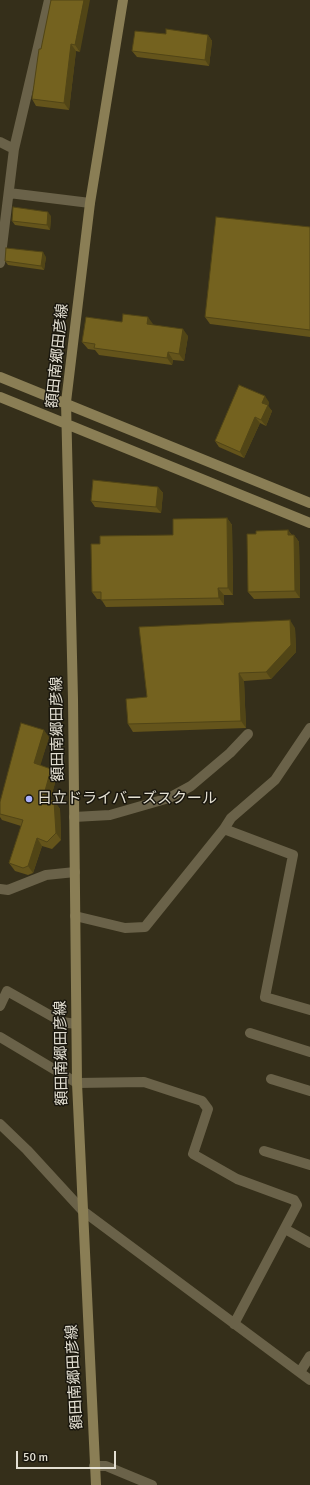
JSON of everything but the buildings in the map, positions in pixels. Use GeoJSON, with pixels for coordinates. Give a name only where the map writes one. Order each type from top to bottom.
{"type":"FeatureCollection","features":[{"type":"Feature","properties":{"kind":"main road","name":"額田南郷田彦線"},"geometry":{"type":"LineString","coordinates":[[96,1485],[77,1083],[74,817],[66,402],[90,203],[123,0]]}},
{"type":"Feature","properties":{"kind":"main road"},"geometry":{"type":"LineString","coordinates":[[0,376],[310,503]]}},
{"type":"Feature","properties":{"kind":"main road"},"geometry":{"type":"LineString","coordinates":[[0,397],[310,523]]}},
{"type":"Feature","properties":{"kind":"street"},"geometry":{"type":"LineString","coordinates":[[0,262],[14,149],[49,0]]}},
{"type":"Feature","properties":{"kind":"street"},"geometry":{"type":"LineString","coordinates":[[0,142],[14,149]]}},
{"type":"Feature","properties":{"kind":"street"},"geometry":{"type":"LineString","coordinates":[[9,193],[90,203]]}},
{"type":"Feature","properties":{"kind":"street"},"geometry":{"type":"LineString","coordinates":[[75,916],[125,928],[145,927],[224,829],[231,818],[275,780],[310,728]]}},
{"type":"Feature","properties":{"kind":"street"},"geometry":{"type":"LineString","coordinates":[[74,817],[110,815],[168,798],[192,786],[230,753],[248,734]]}},
{"type":"Feature","properties":{"kind":"street"},"geometry":{"type":"LineString","coordinates":[[224,829],[292,856],[265,997],[310,1010]]}},
{"type":"Feature","properties":{"kind":"street"},"geometry":{"type":"LineString","coordinates":[[0,889],[8,890],[46,875],[74,872]]}},
{"type":"Feature","properties":{"kind":"street"},"geometry":{"type":"LineString","coordinates":[[0,1006],[7,991],[62,1022],[76,1024]]}},
{"type":"Feature","properties":{"kind":"street"},"geometry":{"type":"LineString","coordinates":[[250,1032],[310,1052]]}},
{"type":"Feature","properties":{"kind":"street"},"geometry":{"type":"LineString","coordinates":[[0,1037],[77,1083],[144,1082],[202,1101],[208,1109],[193,1154],[237,1180],[294,1200],[297,1205],[234,1324]]}},
{"type":"Feature","properties":{"kind":"street"},"geometry":{"type":"LineString","coordinates":[[271,1079],[310,1091]]}},
{"type":"Feature","properties":{"kind":"street"},"geometry":{"type":"LineString","coordinates":[[0,1124],[27,1150],[82,1212],[310,1380]]}},
{"type":"Feature","properties":{"kind":"street"},"geometry":{"type":"LineString","coordinates":[[264,1151],[310,1165]]}},
{"type":"Feature","properties":{"kind":"street"},"geometry":{"type":"LineString","coordinates":[[285,1228],[310,1244]]}},
{"type":"Feature","properties":{"kind":"street"},"geometry":{"type":"LineString","coordinates":[[300,1372],[310,1356]]}},
{"type":"Feature","properties":{"kind":"street"},"geometry":{"type":"LineString","coordinates":[[94,1466],[106,1466],[152,1485]]}},
{"type":"Feature","properties":{"kind":"place","name":"日立ドライバーズスクール"},"geometry":{"type":"Point","coordinates":[29,799]}}]}
